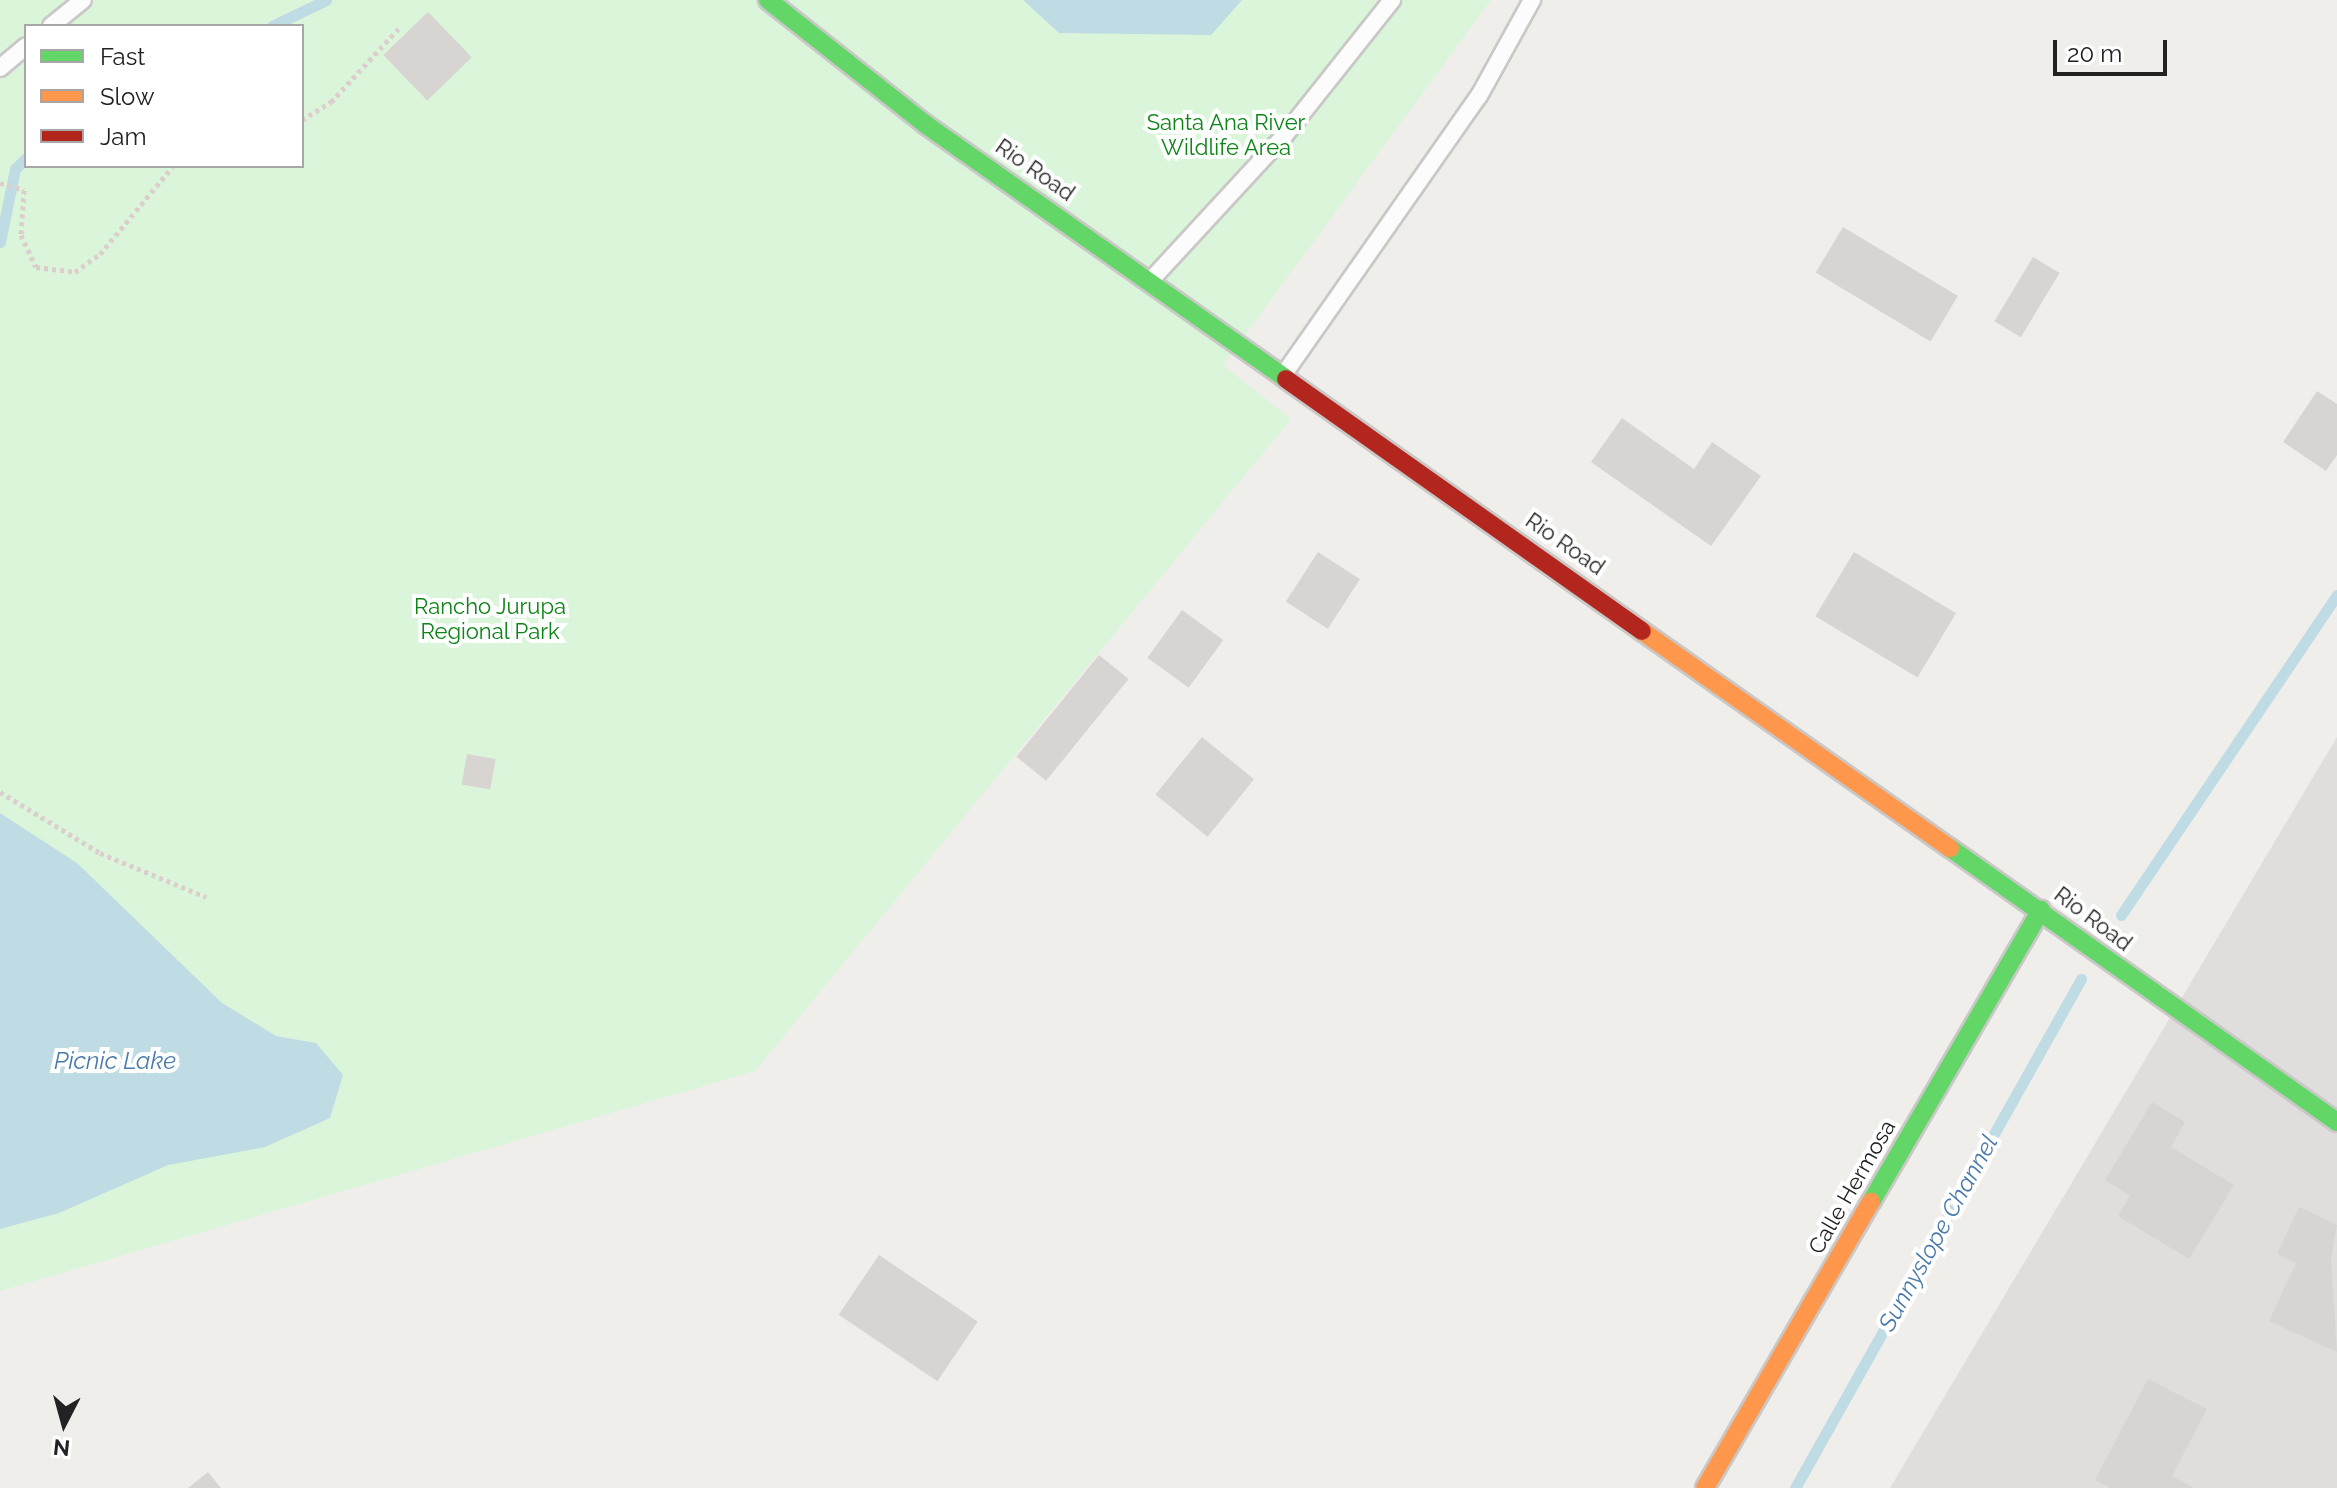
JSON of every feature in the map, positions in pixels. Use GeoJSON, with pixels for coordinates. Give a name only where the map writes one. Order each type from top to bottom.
{"type":"FeatureCollection","features":[{"type":"Feature","properties":{"kind":"street","name":"Rio Road"},"geometry":{"type":"LineString","coordinates":[[768,0],[925,124],[1284,374],[2337,1122]]}},
{"type":"Feature","properties":{"kind":"street","name":"Calle Hermosa"},"geometry":{"type":"LineString","coordinates":[[1705,1488],[2041,910]]}},
{"type":"Feature","properties":{"kind":"lane"},"geometry":{"type":"LineString","coordinates":[[53,24],[83,0]]}},
{"type":"Feature","properties":{"kind":"lane"},"geometry":{"type":"LineString","coordinates":[[1151,280],[1284,136],[1392,0]]}},
{"type":"Feature","properties":{"kind":"lane"},"geometry":{"type":"LineString","coordinates":[[1284,374],[1479,96],[1532,0]]}},
{"type":"Feature","properties":{"kind":"lane"},"geometry":{"type":"LineString","coordinates":[[0,68],[24,48]]}},
{"type":"Feature","properties":{"kind":"path"},"geometry":{"type":"LineString","coordinates":[[304,119],[331,102],[399,28]]}},
{"type":"Feature","properties":{"kind":"path"},"geometry":{"type":"LineString","coordinates":[[0,183],[24,190],[21,235],[36,267],[75,272],[100,254],[171,168]]}},
{"type":"Feature","properties":{"kind":"path"},"geometry":{"type":"LineString","coordinates":[[0,792],[100,853],[206,897]]}},
{"type":"Feature","properties":{"kind":"shaded area"},"geometry":{"type":"Polygon","coordinates":[[[2337,737],[2337,1488],[1890,1488],[2337,737]]]}},
{"type":"Feature","properties":{"kind":"green space","name":"Rancho Jurupa Regional Park"},"geometry":{"type":"Polygon","coordinates":[[[0,0],[1491,0],[1223,365],[1291,419],[755,1071],[0,1291],[0,0]]]}},
{"type":"Feature","properties":{"kind":"water"},"geometry":{"type":"Polygon","coordinates":[[[1023,0],[1242,0],[1211,35],[1059,33],[1023,0]]]}},
{"type":"Feature","properties":{"kind":"water","name":"Picnic Lake"},"geometry":{"type":"Polygon","coordinates":[[[0,813],[77,863],[222,1003],[276,1036],[316,1043],[343,1075],[330,1118],[265,1147],[168,1165],[59,1213],[0,1229],[0,813]]]}},
{"type":"Feature","properties":{"kind":"building"},"geometry":{"type":"Polygon","coordinates":[[[428,12],[472,57],[427,100],[383,55],[428,12]]]}},
{"type":"Feature","properties":{"kind":"building"},"geometry":{"type":"Polygon","coordinates":[[[1843,227],[1958,296],[1931,341],[1816,272],[1843,227]]]}},
{"type":"Feature","properties":{"kind":"building"},"geometry":{"type":"Polygon","coordinates":[[[2033,257],[2060,273],[2021,337],[1994,321],[2033,257]]]}},
{"type":"Feature","properties":{"kind":"building"},"geometry":{"type":"Polygon","coordinates":[[[2317,391],[2337,404],[2337,455],[2326,471],[2283,442],[2317,391]]]}},
{"type":"Feature","properties":{"kind":"building"},"geometry":{"type":"Polygon","coordinates":[[[1622,418],[1694,469],[1712,442],[1761,476],[1711,546],[1591,462],[1622,418]]]}},
{"type":"Feature","properties":{"kind":"building"},"geometry":{"type":"Polygon","coordinates":[[[1318,552],[1360,579],[1328,629],[1286,601],[1318,552]]]}},
{"type":"Feature","properties":{"kind":"building"},"geometry":{"type":"Polygon","coordinates":[[[1854,552],[1956,613],[1917,678],[1815,616],[1854,552]]]}},
{"type":"Feature","properties":{"kind":"building"},"geometry":{"type":"Polygon","coordinates":[[[1182,610],[1223,640],[1189,688],[1147,658],[1182,610]]]}},
{"type":"Feature","properties":{"kind":"building"},"geometry":{"type":"Polygon","coordinates":[[[1099,655],[1129,679],[1046,781],[1017,757],[1099,655]]]}},
{"type":"Feature","properties":{"kind":"building"},"geometry":{"type":"Polygon","coordinates":[[[1202,737],[1254,779],[1207,837],[1155,795],[1202,737]]]}},
{"type":"Feature","properties":{"kind":"building"},"geometry":{"type":"Polygon","coordinates":[[[467,754],[496,759],[490,790],[462,785],[467,754]]]}},
{"type":"Feature","properties":{"kind":"building"},"geometry":{"type":"Polygon","coordinates":[[[2152,1102],[2185,1122],[2171,1147],[2234,1185],[2189,1259],[2118,1216],[2130,1196],[2105,1180],[2152,1102]]]}},
{"type":"Feature","properties":{"kind":"building"},"geometry":{"type":"Polygon","coordinates":[[[2299,1207],[2337,1225],[2331,1259],[2337,1352],[2269,1321],[2296,1263],[2277,1254],[2299,1207]]]}},
{"type":"Feature","properties":{"kind":"building"},"geometry":{"type":"Polygon","coordinates":[[[879,1255],[978,1322],[937,1381],[839,1315],[879,1255]]]}},
{"type":"Feature","properties":{"kind":"building"},"geometry":{"type":"Polygon","coordinates":[[[2148,1379],[2207,1409],[2172,1476],[2194,1488],[2110,1488],[2095,1480],[2148,1379]]]}},
{"type":"Feature","properties":{"kind":"building"},"geometry":{"type":"Polygon","coordinates":[[[208,1472],[221,1488],[188,1488],[208,1472]]]}},
{"type":"Feature","properties":{"kind":"waterway"},"geometry":{"type":"LineString","coordinates":[[276,24],[326,0]]}},
{"type":"Feature","properties":{"kind":"waterway"},"geometry":{"type":"LineString","coordinates":[[0,242],[15,169],[24,160]]}},
{"type":"Feature","properties":{"kind":"waterway","name":"Sunnyslope Channel"},"geometry":{"type":"LineString","coordinates":[[2121,915],[2337,595]]}},
{"type":"Feature","properties":{"kind":"waterway","name":"Sunnyslope Channel"},"geometry":{"type":"LineString","coordinates":[[1795,1488],[2081,979]]}},
{"type":"Feature","properties":{"kind":"traffic: fast"},"geometry":{"type":"LineString","coordinates":[[768,0],[925,124],[1286,379]]}},
{"type":"Feature","properties":{"kind":"traffic: fast"},"geometry":{"type":"LineString","coordinates":[[1950,848],[2337,1122]]}},
{"type":"Feature","properties":{"kind":"traffic: fast"},"geometry":{"type":"LineString","coordinates":[[1871,1202],[2041,910]]}},
{"type":"Feature","properties":{"kind":"traffic: slow"},"geometry":{"type":"LineString","coordinates":[[1642,631],[1950,848]]}},
{"type":"Feature","properties":{"kind":"traffic: slow"},"geometry":{"type":"LineString","coordinates":[[1705,1488],[1871,1202]]}},
{"type":"Feature","properties":{"kind":"traffic: jam"},"geometry":{"type":"LineString","coordinates":[[1286,379],[1642,631]]}},
{"type":"Feature","properties":{"kind":"park label","name":"Santa Ana River Wildlife Area"},"geometry":{"type":"Point","coordinates":[1226,134]}}]}
